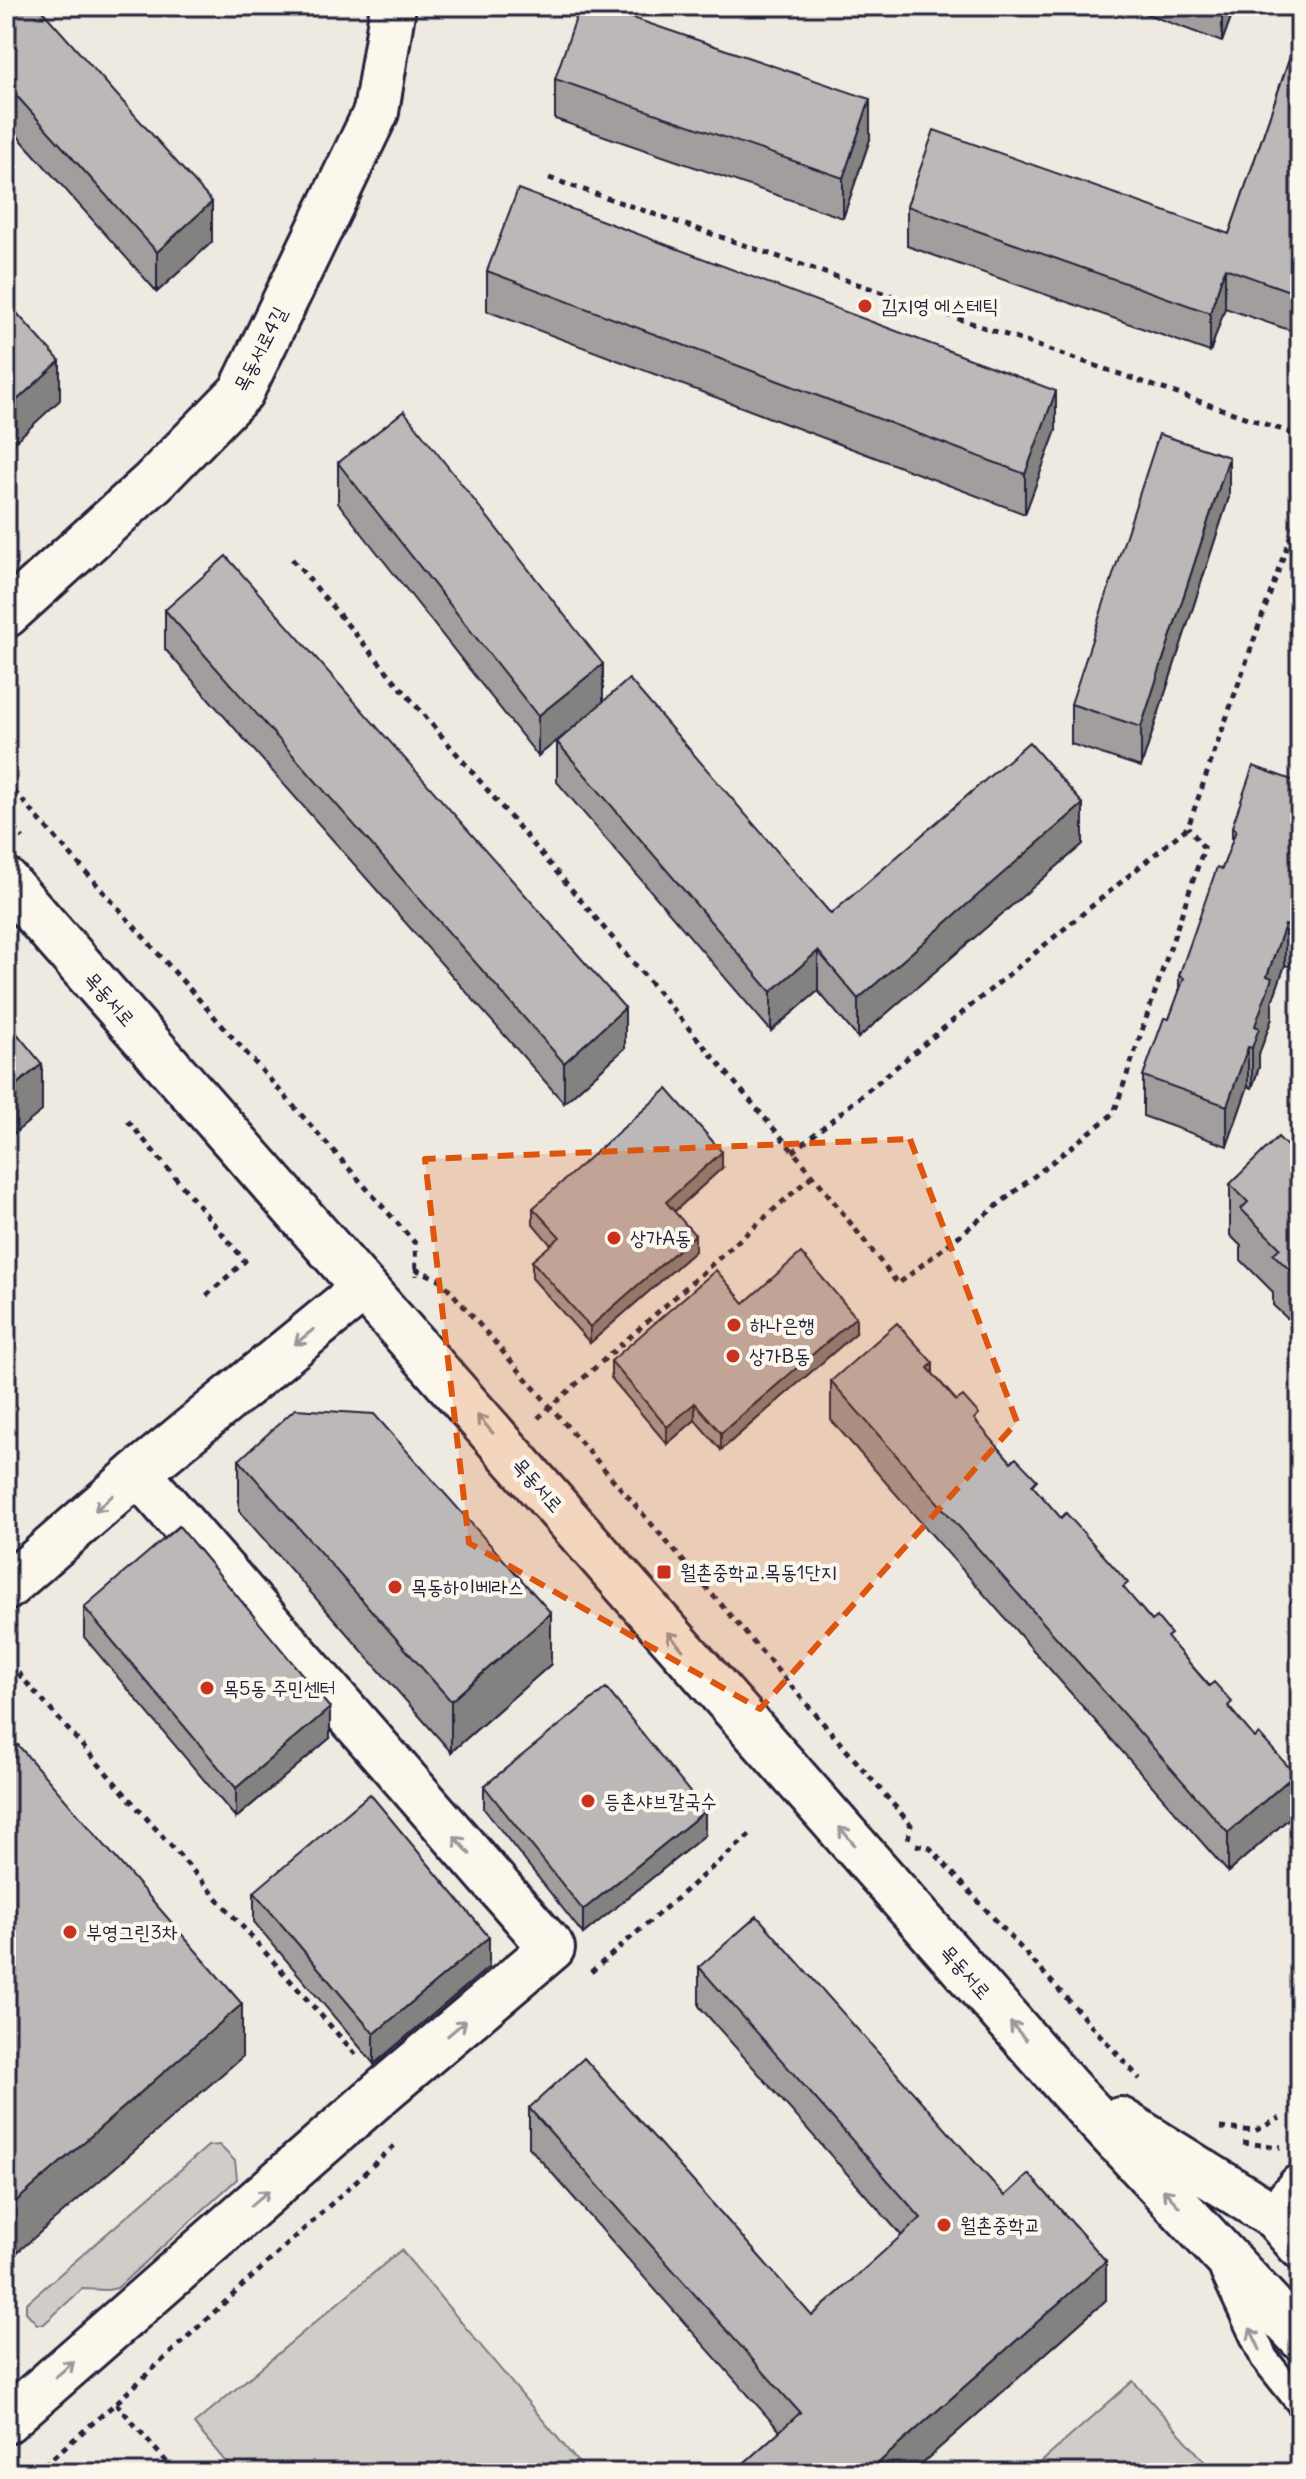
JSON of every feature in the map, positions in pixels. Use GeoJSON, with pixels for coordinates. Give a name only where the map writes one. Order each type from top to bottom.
{"type":"FeatureCollection","features":[{"type":"Feature","properties":{"kind":"street","name":"목동서로4길"},"geometry":{"type":"LineString","coordinates":[[6,615],[153,482],[241,392],[376,112],[393,6]]}},
{"type":"Feature","properties":{"kind":"street","name":"목동서로"},"geometry":{"type":"LineString","coordinates":[[6,881],[1070,2090],[1300,2337]]}},
{"type":"Feature","properties":{"kind":"street"},"geometry":{"type":"LineString","coordinates":[[6,1588],[138,1473],[364,1288]]}},
{"type":"Feature","properties":{"kind":"street"},"geometry":{"type":"LineString","coordinates":[[6,2421],[386,2088],[552,1948],[138,1473]]}},
{"type":"Feature","properties":{"kind":"street","name":"목동서로"},"geometry":{"type":"LineString","coordinates":[[1070,2090],[1292,2217]]}},
{"type":"Feature","properties":{"kind":"lane"},"geometry":{"type":"LineString","coordinates":[[1208,2237],[1264,2358],[1300,2403]]}},
{"type":"Feature","properties":{"kind":"path"},"geometry":{"type":"LineString","coordinates":[[549,178],[1300,436]]}},
{"type":"Feature","properties":{"kind":"path"},"geometry":{"type":"LineString","coordinates":[[793,1152],[1188,827],[1300,509]]}},
{"type":"Feature","properties":{"kind":"path"},"geometry":{"type":"LineString","coordinates":[[292,559],[813,1175],[898,1284],[1114,1113],[1204,848],[1188,827]]}},
{"type":"Feature","properties":{"kind":"path"},"geometry":{"type":"LineString","coordinates":[[6,782],[415,1243],[416,1281]]}},
{"type":"Feature","properties":{"kind":"path"},"geometry":{"type":"LineString","coordinates":[[6,818],[27,842]]}},
{"type":"Feature","properties":{"kind":"path"},"geometry":{"type":"LineString","coordinates":[[128,1121],[245,1261],[206,1296]]}},
{"type":"Feature","properties":{"kind":"path"},"geometry":{"type":"LineString","coordinates":[[538,1418],[813,1175]]}},
{"type":"Feature","properties":{"kind":"path"},"geometry":{"type":"LineString","coordinates":[[406,1265],[441,1280],[911,1825],[908,1842]]}},
{"type":"Feature","properties":{"kind":"path"},"geometry":{"type":"LineString","coordinates":[[527,1407],[547,1430]]}},
{"type":"Feature","properties":{"kind":"path"},"geometry":{"type":"LineString","coordinates":[[18,1673],[359,2057]]}},
{"type":"Feature","properties":{"kind":"path"},"geometry":{"type":"LineString","coordinates":[[581,1980],[751,1834]]}},
{"type":"Feature","properties":{"kind":"path"},"geometry":{"type":"LineString","coordinates":[[898,1840],[930,1848],[1148,2088]]}},
{"type":"Feature","properties":{"kind":"path"},"geometry":{"type":"LineString","coordinates":[[1211,2128],[1255,2131],[1280,2118]]}},
{"type":"Feature","properties":{"kind":"path"},"geometry":{"type":"LineString","coordinates":[[35,2473],[116,2403],[406,2135]]}},
{"type":"Feature","properties":{"kind":"path"},"geometry":{"type":"LineString","coordinates":[[1230,2142],[1282,2147]]}},
{"type":"Feature","properties":{"kind":"path"},"geometry":{"type":"LineString","coordinates":[[116,2403],[176,2473]]}},
{"type":"Feature","properties":{"kind":"highlighted area"},"geometry":{"type":"Polygon","coordinates":[[[910,1139],[1017,1422],[760,1709],[469,1543],[425,1159],[910,1139]]]}},
{"type":"Feature","properties":{"kind":"shaded area"},"geometry":{"type":"Polygon","coordinates":[[[219,2145],[235,2161],[237,2179],[117,2288],[82,2289],[44,2324],[37,2324],[26,2312],[26,2303],[208,2146],[219,2145]]]}},
{"type":"Feature","properties":{"kind":"shaded area"},"geometry":{"type":"Polygon","coordinates":[[[401,2250],[587,2473],[235,2473],[194,2424],[401,2250]]]}},
{"type":"Feature","properties":{"kind":"shaded area"},"geometry":{"type":"Polygon","coordinates":[[[1133,2381],[1215,2473],[1029,2473],[1133,2381]]]}},
{"type":"Feature","properties":{"kind":"building"},"geometry":{"type":"Polygon","coordinates":[[[6,6],[38,6],[212,202],[157,252],[6,84],[6,6]]]}},
{"type":"Feature","properties":{"kind":"building"},"geometry":{"type":"Polygon","coordinates":[[[580,6],[598,6],[870,99],[843,178],[555,79],[580,6]]]}},
{"type":"Feature","properties":{"kind":"building"},"geometry":{"type":"Polygon","coordinates":[[[1300,28],[1300,278],[1295,293],[1225,268],[1210,313],[907,206],[934,130],[1229,234],[1300,28]]]}},
{"type":"Feature","properties":{"kind":"building"},"geometry":{"type":"Polygon","coordinates":[[[518,189],[1056,391],[1025,474],[487,271],[518,189]]]}},
{"type":"Feature","properties":{"kind":"building"},"geometry":{"type":"Polygon","coordinates":[[[6,301],[60,361],[6,410],[6,301]]]}},
{"type":"Feature","properties":{"kind":"building"},"geometry":{"type":"Polygon","coordinates":[[[404,411],[603,664],[538,716],[338,463],[404,411]]]}},
{"type":"Feature","properties":{"kind":"building"},"geometry":{"type":"Polygon","coordinates":[[[1159,434],[1229,457],[1141,727],[1071,704],[1159,434]]]}},
{"type":"Feature","properties":{"kind":"building"},"geometry":{"type":"Polygon","coordinates":[[[226,556],[625,1008],[564,1063],[165,610],[226,556]]]}},
{"type":"Feature","properties":{"kind":"building"},"geometry":{"type":"Polygon","coordinates":[[[629,679],[831,914],[1029,742],[1083,804],[858,999],[818,951],[771,992],[557,742],[629,679]]]}},
{"type":"Feature","properties":{"kind":"building"},"geometry":{"type":"Polygon","coordinates":[[[1253,766],[1300,783],[1300,901],[1291,927],[1285,925],[1267,976],[1272,978],[1255,1026],[1259,1028],[1252,1048],[1248,1047],[1227,1106],[1143,1076],[1164,1018],[1169,1019],[1184,978],[1179,976],[1217,867],[1222,869],[1236,830],[1232,827],[1253,766]]]}},
{"type":"Feature","properties":{"kind":"building"},"geometry":{"type":"Polygon","coordinates":[[[6,1020],[42,1064],[6,1093],[6,1020]]]}},
{"type":"Feature","properties":{"kind":"building","name":"상가A동"},"geometry":{"type":"Polygon","coordinates":[[[667,1089],[722,1152],[666,1202],[695,1235],[590,1327],[532,1261],[560,1237],[533,1208],[667,1089]]]}},
{"type":"Feature","properties":{"kind":"building"},"geometry":{"type":"Polygon","coordinates":[[[1278,1137],[1300,1159],[1300,1266],[1293,1273],[1273,1254],[1280,1248],[1241,1209],[1248,1202],[1230,1184],[1278,1137]]]}},
{"type":"Feature","properties":{"kind":"building","name":"상가B동"},"geometry":{"type":"Polygon","coordinates":[[[801,1253],[856,1317],[721,1433],[695,1403],[667,1427],[611,1361],[716,1270],[744,1303],[801,1253]]]}},
{"type":"Feature","properties":{"kind":"building"},"geometry":{"type":"Polygon","coordinates":[[[897,1323],[933,1363],[928,1368],[956,1401],[963,1396],[979,1414],[974,1419],[1011,1462],[1016,1458],[1037,1480],[1032,1485],[1061,1518],[1066,1513],[1128,1583],[1123,1587],[1152,1621],[1157,1617],[1171,1634],[1167,1637],[1209,1686],[1214,1682],[1232,1702],[1228,1706],[1255,1738],[1259,1734],[1295,1774],[1228,1833],[831,1381],[897,1323]]]}},
{"type":"Feature","properties":{"kind":"building","name":"목동하이베라스"},"geometry":{"type":"Polygon","coordinates":[[[295,1409],[374,1414],[551,1613],[451,1701],[239,1460],[295,1409]]]}},
{"type":"Feature","properties":{"kind":"building","name":"목5동 주민센터"},"geometry":{"type":"Polygon","coordinates":[[[179,1526],[330,1708],[236,1788],[84,1607],[179,1526]]]}},
{"type":"Feature","properties":{"kind":"building"},"geometry":{"type":"Polygon","coordinates":[[[606,1688],[705,1811],[583,1910],[484,1786],[606,1688]]]}},
{"type":"Feature","properties":{"kind":"building","name":"부영그린3차"},"geometry":{"type":"Polygon","coordinates":[[[18,1745],[242,2004],[6,2210],[6,1756],[18,1745]]]}},
{"type":"Feature","properties":{"kind":"building"},"geometry":{"type":"Polygon","coordinates":[[[370,1794],[489,1937],[374,2034],[254,1892],[370,1794]]]}},
{"type":"Feature","properties":{"kind":"building","name":"월촌중학교"},"geometry":{"type":"Polygon","coordinates":[[[757,1916],[1005,2196],[1029,2174],[1106,2261],[867,2473],[733,2473],[800,2413],[529,2108],[584,2058],[812,2316],[921,2218],[699,1967],[757,1916]]]}},
{"type":"Feature","properties":{"kind":"place","name":"김지영 에스테틱"},"geometry":{"type":"Point","coordinates":[865,306]}},
{"type":"Feature","properties":{"kind":"place","name":"상가A동"},"geometry":{"type":"Point","coordinates":[614,1238]}},
{"type":"Feature","properties":{"kind":"place","name":"하나은행"},"geometry":{"type":"Point","coordinates":[734,1325]}},
{"type":"Feature","properties":{"kind":"place","name":"상가B동"},"geometry":{"type":"Point","coordinates":[733,1356]}},
{"type":"Feature","properties":{"kind":"place","name":"월촌중학교.목동1단지"},"geometry":{"type":"Point","coordinates":[664,1572]}},
{"type":"Feature","properties":{"kind":"place","name":"목동하이베라스"},"geometry":{"type":"Point","coordinates":[395,1587]}},
{"type":"Feature","properties":{"kind":"place","name":"목5동 주민센터"},"geometry":{"type":"Point","coordinates":[207,1688]}},
{"type":"Feature","properties":{"kind":"place","name":"등촌샤브칼국수"},"geometry":{"type":"Point","coordinates":[588,1801]}},
{"type":"Feature","properties":{"kind":"place","name":"부영그린3차"},"geometry":{"type":"Point","coordinates":[70,1932]}},
{"type":"Feature","properties":{"kind":"place","name":"월촌중학교"},"geometry":{"type":"Point","coordinates":[944,2225]}}]}
